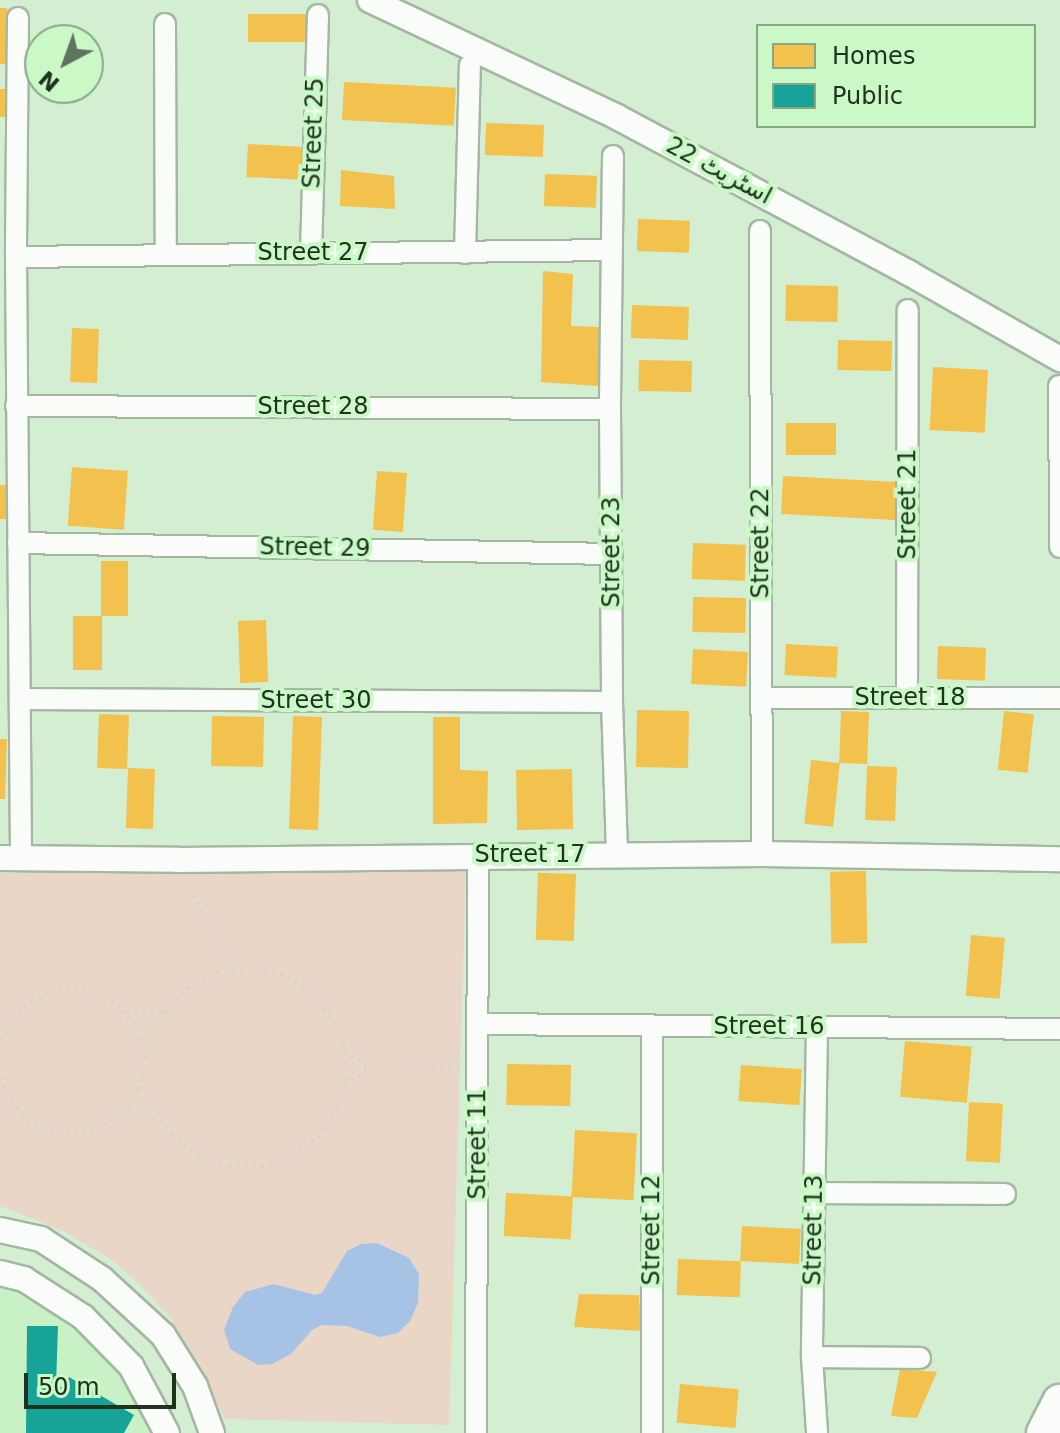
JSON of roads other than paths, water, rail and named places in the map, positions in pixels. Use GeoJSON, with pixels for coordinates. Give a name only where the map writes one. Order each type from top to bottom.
{"type":"FeatureCollection","features":[{"type":"Feature","properties":{"kind":"highway"},"geometry":{"type":"LineString","coordinates":[[1044,1433],[1060,1402]]}},
{"type":"Feature","properties":{"kind":"street","name":"اسٹریٹ 22"},"geometry":{"type":"LineString","coordinates":[[370,0],[617,117],[909,273],[1060,359]]}},
{"type":"Feature","properties":{"kind":"street","name":"Street 25"},"geometry":{"type":"LineString","coordinates":[[311,252],[318,15]]}},
{"type":"Feature","properties":{"kind":"street"},"geometry":{"type":"LineString","coordinates":[[11,858],[20,699],[16,406],[18,18]]}},
{"type":"Feature","properties":{"kind":"street"},"geometry":{"type":"LineString","coordinates":[[165,24],[166,254]]}},
{"type":"Feature","properties":{"kind":"street"},"geometry":{"type":"LineString","coordinates":[[465,253],[470,65]]}},
{"type":"Feature","properties":{"kind":"street","name":"Street 23"},"geometry":{"type":"LineString","coordinates":[[613,156],[610,409],[612,702],[617,854]]}},
{"type":"Feature","properties":{"kind":"street","name":"Street 22"},"geometry":{"type":"LineString","coordinates":[[760,231],[762,854]]}},
{"type":"Feature","properties":{"kind":"street","name":"Street 27"},"geometry":{"type":"LineString","coordinates":[[16,257],[611,250]]}},
{"type":"Feature","properties":{"kind":"street","name":"Street 21"},"geometry":{"type":"LineString","coordinates":[[907,698],[908,310]]}},
{"type":"Feature","properties":{"kind":"street"},"geometry":{"type":"LineString","coordinates":[[1059,386],[1060,547]]}},
{"type":"Feature","properties":{"kind":"street","name":"Street 28"},"geometry":{"type":"LineString","coordinates":[[16,406],[610,409]]}},
{"type":"Feature","properties":{"kind":"street","name":"Street 29"},"geometry":{"type":"LineString","coordinates":[[18,543],[612,554]]}},
{"type":"Feature","properties":{"kind":"street","name":"Street 18"},"geometry":{"type":"LineString","coordinates":[[761,698],[1060,698]]}},
{"type":"Feature","properties":{"kind":"street","name":"Street 30"},"geometry":{"type":"LineString","coordinates":[[20,699],[612,702]]}},
{"type":"Feature","properties":{"kind":"street","name":"Street 11"},"geometry":{"type":"LineString","coordinates":[[476,1433],[478,854]]}},
{"type":"Feature","properties":{"kind":"street","name":"Street 17"},"geometry":{"type":"LineString","coordinates":[[11,858],[762,854],[1060,859]]}},
{"type":"Feature","properties":{"kind":"street","name":"Street 16"},"geometry":{"type":"LineString","coordinates":[[478,1024],[1060,1029]]}},
{"type":"Feature","properties":{"kind":"street","name":"Street 12"},"geometry":{"type":"LineString","coordinates":[[652,1027],[652,1433]]}},
{"type":"Feature","properties":{"kind":"street","name":"Street 13"},"geometry":{"type":"LineString","coordinates":[[817,1027],[812,1357],[817,1433]]}},
{"type":"Feature","properties":{"kind":"street"},"geometry":{"type":"LineString","coordinates":[[814,1193],[1005,1194]]}},
{"type":"Feature","properties":{"kind":"street"},"geometry":{"type":"LineString","coordinates":[[0,1230],[41,1239],[102,1279],[163,1335],[187,1373],[212,1433]]}},
{"type":"Feature","properties":{"kind":"street"},"geometry":{"type":"LineString","coordinates":[[0,1273],[24,1279],[83,1317],[131,1366],[167,1433]]}},
{"type":"Feature","properties":{"kind":"street"},"geometry":{"type":"LineString","coordinates":[[107,1341],[134,1309]]}},
{"type":"Feature","properties":{"kind":"street"},"geometry":{"type":"LineString","coordinates":[[812,1357],[920,1358]]}},
{"type":"Feature","properties":{"kind":"water"},"geometry":{"type":"Polygon","coordinates":[[[377,1243],[409,1258],[419,1274],[418,1303],[410,1321],[398,1333],[380,1337],[347,1326],[322,1325],[312,1330],[291,1354],[272,1364],[258,1365],[230,1349],[224,1330],[233,1307],[245,1292],[274,1284],[315,1295],[322,1293],[347,1251],[361,1244],[377,1243]]]}}]}
